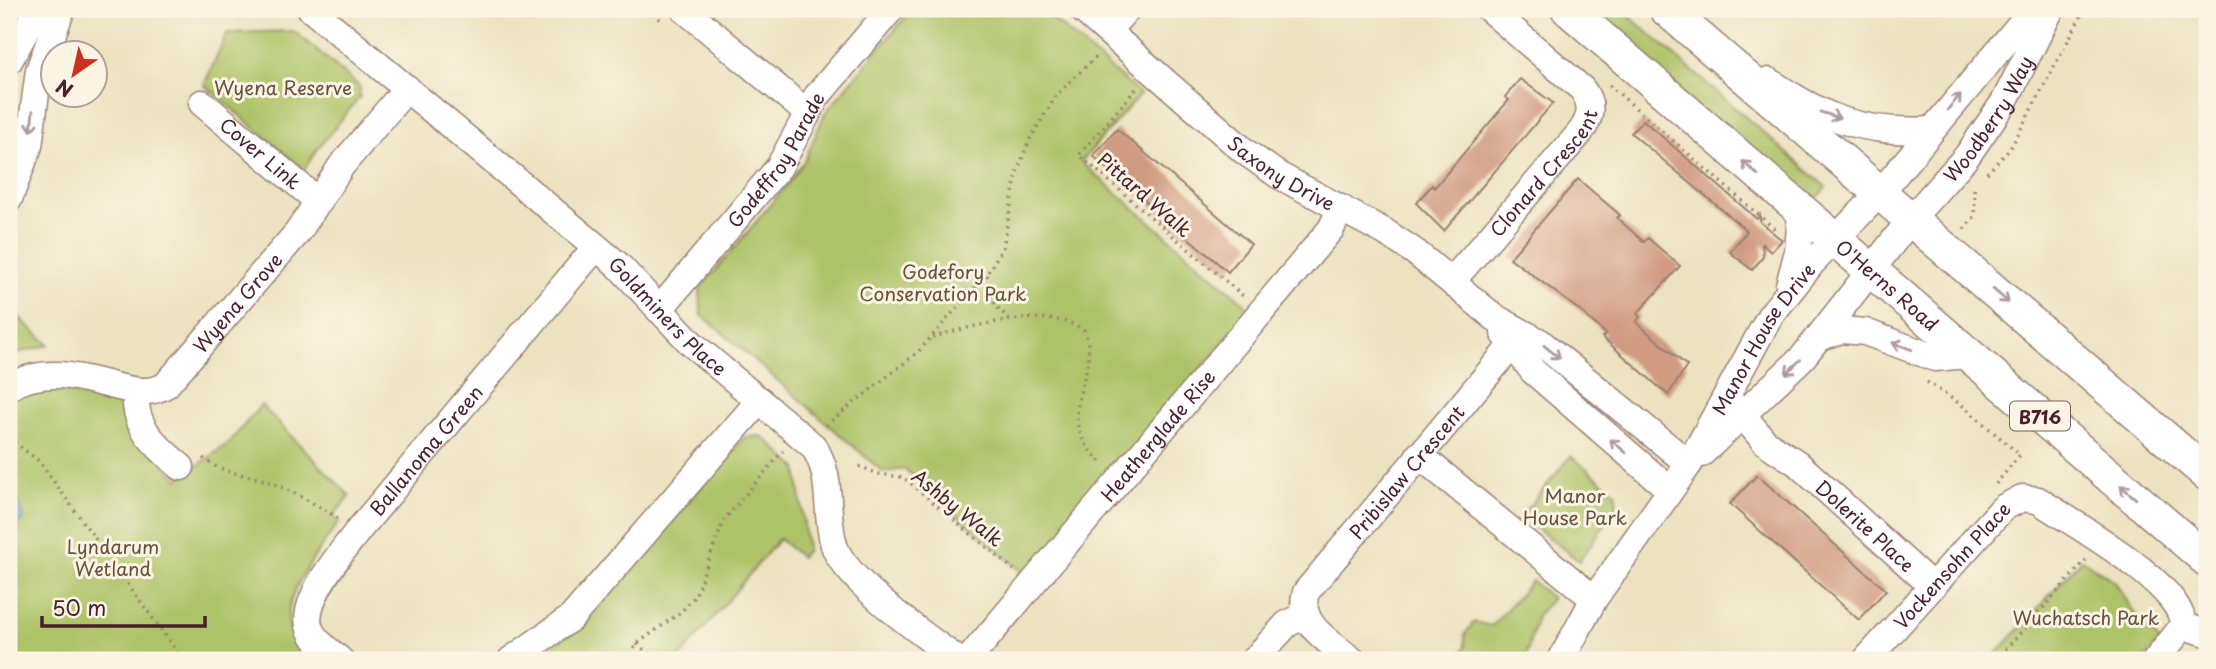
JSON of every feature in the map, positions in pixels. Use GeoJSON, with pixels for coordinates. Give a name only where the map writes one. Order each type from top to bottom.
{"type":"FeatureCollection","features":[{"type":"Feature","properties":{"kind":"main road","name":"O'Herns Road"},"geometry":{"type":"LineString","coordinates":[[1567,9],[2207,560]]}},
{"type":"Feature","properties":{"kind":"main road"},"geometry":{"type":"LineString","coordinates":[[1677,18],[2207,474]]}},
{"type":"Feature","properties":{"kind":"street"},"geometry":{"type":"LineString","coordinates":[[9,61],[38,9]]}},
{"type":"Feature","properties":{"kind":"street"},"geometry":{"type":"LineString","coordinates":[[9,199],[29,146],[38,70],[62,9]]}},
{"type":"Feature","properties":{"kind":"street","name":"Goldminers Place"},"geometry":{"type":"LineString","coordinates":[[311,9],[597,247],[628,274],[692,344],[813,446],[825,470],[833,541],[844,566],[958,660]]}},
{"type":"Feature","properties":{"kind":"street"},"geometry":{"type":"LineString","coordinates":[[684,9],[806,112]]}},
{"type":"Feature","properties":{"kind":"street","name":"Godeffroy Parade"},"geometry":{"type":"LineString","coordinates":[[659,310],[779,167],[790,151],[806,112],[891,9]]}},
{"type":"Feature","properties":{"kind":"street","name":"Saxony Drive"},"geometry":{"type":"LineString","coordinates":[[1082,9],[1103,42],[1244,152],[1278,175],[1385,232],[1452,281],[1520,341],[1542,379],[1670,490]]}},
{"type":"Feature","properties":{"kind":"street"},"geometry":{"type":"LineString","coordinates":[[1103,42],[1127,9]]}},
{"type":"Feature","properties":{"kind":"street","name":"Clonard Crescent"},"geometry":{"type":"LineString","coordinates":[[1452,281],[1581,132],[1589,117],[1589,100],[1582,89],[1489,9]]}},
{"type":"Feature","properties":{"kind":"street","name":"Woodberry Way"},"geometry":{"type":"LineString","coordinates":[[1880,193],[2033,9]]}},
{"type":"Feature","properties":{"kind":"street","name":"Woodberry Way"},"geometry":{"type":"LineString","coordinates":[[1911,219],[1967,156],[2004,102],[2052,9]]}},
{"type":"Feature","properties":{"kind":"street"},"geometry":{"type":"LineString","coordinates":[[1677,18],[1812,110],[1874,129],[1931,130]]}},
{"type":"Feature","properties":{"kind":"street","name":"Wyena Grove"},"geometry":{"type":"LineString","coordinates":[[9,387],[32,376],[51,373],[137,391],[159,390],[173,379],[298,232],[342,165],[407,88]]}},
{"type":"Feature","properties":{"kind":"street","name":"Cover Link"},"geometry":{"type":"LineString","coordinates":[[202,103],[318,202]]}},
{"type":"Feature","properties":{"kind":"street","name":"Manor House Drive"},"geometry":{"type":"LineString","coordinates":[[1740,403],[1758,333],[1787,293],[1880,193]]}},
{"type":"Feature","properties":{"kind":"street","name":"Heatherglade Rise"},"geometry":{"type":"LineString","coordinates":[[968,660],[1331,229],[1341,208]]}},
{"type":"Feature","properties":{"kind":"street"},"geometry":{"type":"LineString","coordinates":[[1787,293],[1798,251],[1801,213]]}},
{"type":"Feature","properties":{"kind":"street","name":"Manor House Drive"},"geometry":{"type":"LineString","coordinates":[[1561,660],[1594,599],[1689,464],[1740,403],[1803,357],[1911,219]]}},
{"type":"Feature","properties":{"kind":"street","name":"Ballanoma Green"},"geometry":{"type":"LineString","coordinates":[[340,660],[311,631],[308,613],[313,597],[331,566],[356,532],[597,247]]}},
{"type":"Feature","properties":{"kind":"street"},"geometry":{"type":"LineString","coordinates":[[1820,337],[1842,330],[1865,332],[1935,358],[1968,355]]}},
{"type":"Feature","properties":{"kind":"street","name":"Saxony Drive"},"geometry":{"type":"LineString","coordinates":[[1520,341],[1540,342],[1689,464]]}},
{"type":"Feature","properties":{"kind":"street","name":"Pribislaw Crescent"},"geometry":{"type":"LineString","coordinates":[[1304,616],[1303,599],[1311,584],[1419,455],[1520,341]]}},
{"type":"Feature","properties":{"kind":"street"},"geometry":{"type":"LineString","coordinates":[[137,391],[134,405],[142,427],[160,450],[189,460]]}},
{"type":"Feature","properties":{"kind":"street"},"geometry":{"type":"LineString","coordinates":[[511,660],[570,618],[760,400]]}},
{"type":"Feature","properties":{"kind":"street","name":"Dolerite Place"},"geometry":{"type":"LineString","coordinates":[[1740,403],[1797,463],[1932,586]]}},
{"type":"Feature","properties":{"kind":"street"},"geometry":{"type":"LineString","coordinates":[[1419,455],[1567,581],[1594,599]]}},
{"type":"Feature","properties":{"kind":"street","name":"Vockensohn Place"},"geometry":{"type":"LineString","coordinates":[[1866,660],[2003,508],[2022,498],[2032,498],[2153,579],[2176,603],[2183,618],[2195,629]]}},
{"type":"Feature","properties":{"kind":"street"},"geometry":{"type":"LineString","coordinates":[[1254,660],[1287,624],[1304,616],[1352,660]]}},
{"type":"Feature","properties":{"kind":"street"},"geometry":{"type":"LineString","coordinates":[[2156,660],[2195,629]]}},
{"type":"Feature","properties":{"kind":"path"},"geometry":{"type":"LineString","coordinates":[[626,660],[638,644],[682,611],[695,596],[724,520],[814,415],[826,426],[904,364],[987,274],[1003,247],[1017,172],[1030,139],[1056,94],[1103,42]]}},
{"type":"Feature","properties":{"kind":"path","name":"Pittard Walk"},"geometry":{"type":"LineString","coordinates":[[1138,87],[1079,155],[1263,310]]}},
{"type":"Feature","properties":{"kind":"path"},"geometry":{"type":"LineString","coordinates":[[987,274],[995,306],[1000,314],[1011,320]]}},
{"type":"Feature","properties":{"kind":"path"},"geometry":{"type":"LineString","coordinates":[[931,337],[985,322],[1011,320],[1066,322],[1084,330],[1086,356],[1077,411],[1080,437],[1088,452],[1113,471]]}},
{"type":"Feature","properties":{"kind":"path"},"geometry":{"type":"LineString","coordinates":[[9,438],[39,461],[183,660]]}},
{"type":"Feature","properties":{"kind":"path"},"geometry":{"type":"LineString","coordinates":[[189,460],[266,481],[304,498],[356,532]]}},
{"type":"Feature","properties":{"kind":"path","name":"Ashby Walk"},"geometry":{"type":"LineString","coordinates":[[859,466],[878,474],[903,477],[1032,584]]}},
{"type":"Feature","properties":{"kind":"path"},"geometry":{"type":"LineString","coordinates":[[1996,660],[2087,559]]}},
{"type":"Feature","properties":{"kind":"path"},"geometry":{"type":"LineString","coordinates":[[638,644],[657,660]]}},
{"type":"Feature","properties":{"kind":"green space","name":"Godefory Conservation Park"},"geometry":{"type":"Polygon","coordinates":[[[912,9],[1041,9],[1140,94],[1081,162],[1251,309],[1027,576],[905,469],[883,472],[701,314],[700,289],[805,160],[825,113],[912,9]]]}},
{"type":"Feature","properties":{"kind":"green space"},"geometry":{"type":"Polygon","coordinates":[[[1576,9],[1621,9],[1826,187],[1820,196],[1799,198],[1576,9]]]}},
{"type":"Feature","properties":{"kind":"green space","name":"Wyena Reserve"},"geometry":{"type":"Polygon","coordinates":[[[294,31],[360,87],[360,97],[317,149],[304,170],[204,85],[227,33],[294,31]]]}},
{"type":"Feature","properties":{"kind":"green space"},"geometry":{"type":"Polygon","coordinates":[[[9,308],[49,345],[9,355],[9,308]]]}},
{"type":"Feature","properties":{"kind":"green space","name":"Lyndarum Wetland"},"geometry":{"type":"Polygon","coordinates":[[[68,386],[114,398],[127,422],[179,479],[230,442],[261,405],[350,496],[333,516],[339,522],[302,576],[289,607],[293,634],[321,660],[9,660],[9,400],[34,387],[68,386]]]}},
{"type":"Feature","properties":{"kind":"green space"},"geometry":{"type":"Polygon","coordinates":[[[762,436],[797,468],[807,550],[801,557],[779,539],[678,660],[531,660],[578,628],[745,437],[762,436]]]}},
{"type":"Feature","properties":{"kind":"green space","name":"Manor House Park"},"geometry":{"type":"Polygon","coordinates":[[[1571,456],[1615,492],[1617,507],[1579,561],[1521,516],[1571,456]]]}},
{"type":"Feature","properties":{"kind":"green space","name":"Wuchatsch Park"},"geometry":{"type":"Polygon","coordinates":[[[2082,559],[2115,582],[2139,620],[2160,641],[2143,660],[1991,660],[2082,559]]]}},
{"type":"Feature","properties":{"kind":"green space","name":"Manor House Park"},"geometry":{"type":"Polygon","coordinates":[[[1532,581],[1552,598],[1537,616],[1525,660],[1455,660],[1465,648],[1465,634],[1474,622],[1492,626],[1532,581]]]}},
{"type":"Feature","properties":{"kind":"water"},"geometry":{"type":"Polygon","coordinates":[[[9,480],[24,517],[9,538],[9,480]]]}},
{"type":"Feature","properties":{"kind":"building"},"geometry":{"type":"Polygon","coordinates":[[[1520,79],[1553,103],[1444,231],[1416,203],[1432,185],[1434,188],[1509,100],[1505,97],[1520,79]]]}},
{"type":"Feature","properties":{"kind":"building"},"geometry":{"type":"Polygon","coordinates":[[[1643,120],[1757,219],[1760,215],[1760,222],[1782,240],[1771,252],[1762,244],[1763,257],[1752,270],[1730,252],[1747,231],[1631,133],[1643,120]]]}},
{"type":"Feature","properties":{"kind":"building"},"geometry":{"type":"Polygon","coordinates":[[[1117,129],[1251,244],[1228,272],[1093,156],[1117,129]]]}},
{"type":"Feature","properties":{"kind":"building"},"geometry":{"type":"Polygon","coordinates":[[[1578,179],[1620,215],[1617,218],[1644,242],[1648,238],[1680,266],[1637,314],[1640,317],[1636,322],[1687,366],[1668,395],[1602,337],[1606,334],[1579,310],[1510,258],[1578,179]]]}},
{"type":"Feature","properties":{"kind":"building"},"geometry":{"type":"Polygon","coordinates":[[[1757,475],[1886,590],[1859,620],[1730,504],[1757,475]]]}}]}
